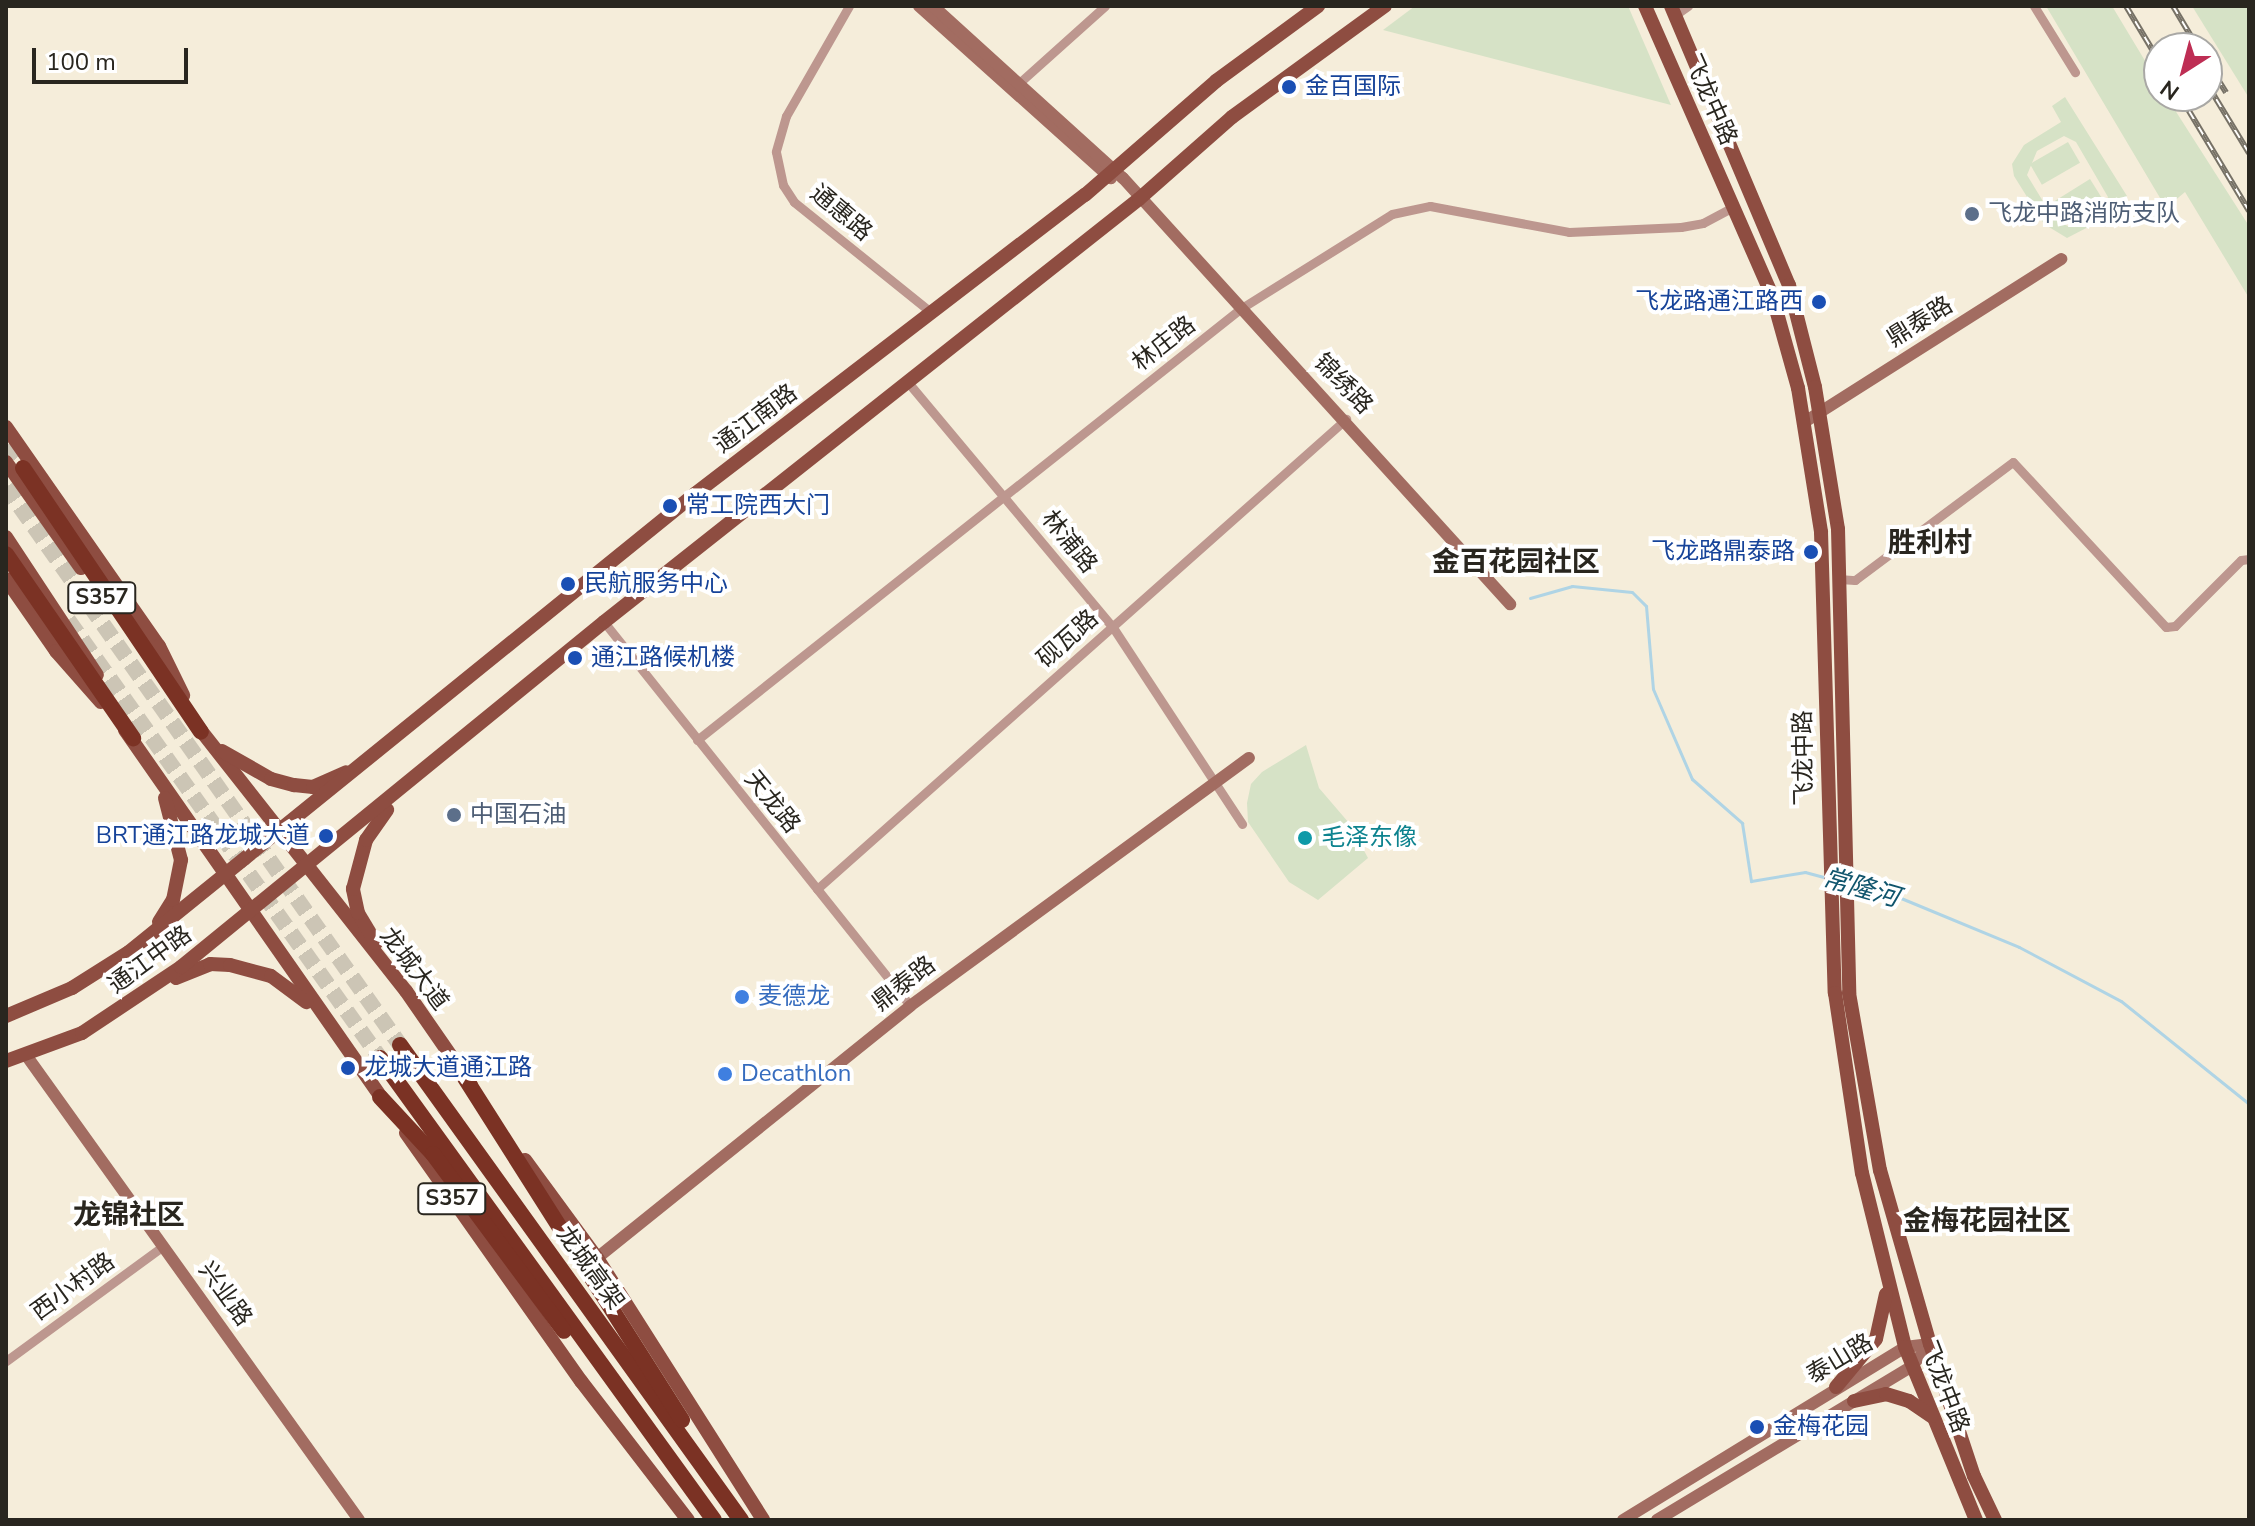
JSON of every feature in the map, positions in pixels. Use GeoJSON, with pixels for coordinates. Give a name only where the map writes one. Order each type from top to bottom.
{"type":"FeatureCollection","features":[{"type":"Feature","properties":{"kind":"highway"},"geometry":{"type":"LineString","coordinates":[[23,468],[201,732]]}},
{"type":"Feature","properties":{"kind":"highway"},"geometry":{"type":"LineString","coordinates":[[6,554],[133,738]]}},
{"type":"Feature","properties":{"kind":"highway","name":"龙城高架"},"geometry":{"type":"LineString","coordinates":[[400,1045],[742,1520]]}},
{"type":"Feature","properties":{"kind":"highway","name":"龙城高架"},"geometry":{"type":"LineString","coordinates":[[380,1058],[712,1520]]}},
{"type":"Feature","properties":{"kind":"highway"},"geometry":{"type":"LineString","coordinates":[[465,1078],[742,1520]]}},
{"type":"Feature","properties":{"kind":"highway"},"geometry":{"type":"LineString","coordinates":[[380,1097],[433,1154],[604,1385],[712,1520]]}},
{"type":"Feature","properties":{"kind":"main road","name":"通江南路"},"geometry":{"type":"LineString","coordinates":[[225,872],[278,834],[696,493],[1111,172],[1216,81],[1318,6]]}},
{"type":"Feature","properties":{"kind":"main road"},"geometry":{"type":"LineString","coordinates":[[305,869],[604,622],[906,380],[1139,199],[1232,117],[1385,6]]}},
{"type":"Feature","properties":{"kind":"main road","name":"飞龙中路"},"geometry":{"type":"LineString","coordinates":[[1645,6],[1772,295],[1803,423],[1821,532],[1836,880],[1849,993],[1880,1170],[1930,1344],[1974,1476],[1995,1520]]}},
{"type":"Feature","properties":{"kind":"main road","name":"飞龙中路"},"geometry":{"type":"LineString","coordinates":[[1673,11],[1789,285],[1820,412],[1838,529],[1835,993],[1862,1173],[1905,1347],[1976,1520]]}},
{"type":"Feature","properties":{"kind":"main road"},"geometry":{"type":"LineString","coordinates":[[6,427],[159,646],[201,732]]}},
{"type":"Feature","properties":{"kind":"main road","name":"龙城大道"},"geometry":{"type":"LineString","coordinates":[[6,462],[278,834],[406,991],[465,1078],[597,1258],[763,1520]]}},
{"type":"Feature","properties":{"kind":"main road","name":"S357"},"geometry":{"type":"LineString","coordinates":[[6,537],[76,637],[159,783],[225,872],[248,911],[581,1381],[688,1520]]}},
{"type":"Feature","properties":{"kind":"main road"},"geometry":{"type":"LineString","coordinates":[[6,579],[56,651],[133,738]]}},
{"type":"Feature","properties":{"kind":"main road"},"geometry":{"type":"LineString","coordinates":[[212,745],[271,779],[313,787],[383,747]]}},
{"type":"Feature","properties":{"kind":"main road"},"geometry":{"type":"LineString","coordinates":[[406,991],[358,913],[353,889],[366,840],[416,776]]}},
{"type":"Feature","properties":{"kind":"main road"},"geometry":{"type":"LineString","coordinates":[[145,939],[173,900],[181,860],[181,843],[159,783]]}},
{"type":"Feature","properties":{"kind":"main road","name":"通江中路"},"geometry":{"type":"LineString","coordinates":[[6,1061],[82,1033],[133,1001],[305,869]]}},
{"type":"Feature","properties":{"kind":"main road","name":"通江中路"},"geometry":{"type":"LineString","coordinates":[[6,1016],[72,988],[145,939],[225,872]]}},
{"type":"Feature","properties":{"kind":"main road"},"geometry":{"type":"LineString","coordinates":[[133,1001],[210,964],[271,976],[321,1015]]}},
{"type":"Feature","properties":{"kind":"main road"},"geometry":{"type":"LineString","coordinates":[[1836,1387],[1876,1339],[1886,1308],[1886,1269]]}},
{"type":"Feature","properties":{"kind":"main road"},"geometry":{"type":"LineString","coordinates":[[1854,1401],[1886,1394],[1909,1401],[1932,1417]]}},
{"type":"Feature","properties":{"kind":"street","name":"通惠路"},"geometry":{"type":"LineString","coordinates":[[849,6],[786,116],[776,152],[783,185],[794,202],[932,313]]}},
{"type":"Feature","properties":{"kind":"street","name":"锦绣路"},"geometry":{"type":"LineString","coordinates":[[919,6],[1111,172]]}},
{"type":"Feature","properties":{"kind":"street","name":"锦绣路"},"geometry":{"type":"LineString","coordinates":[[933,6],[1139,199],[1346,419],[1510,604]]}},
{"type":"Feature","properties":{"kind":"street"},"geometry":{"type":"LineString","coordinates":[[1018,84],[1105,6]]}},
{"type":"Feature","properties":{"kind":"street"},"geometry":{"type":"LineString","coordinates":[[1673,11],[1688,6]]}},
{"type":"Feature","properties":{"kind":"street"},"geometry":{"type":"LineString","coordinates":[[2034,6],[2075,72]]}},
{"type":"Feature","properties":{"kind":"street","name":"林庄路"},"geometry":{"type":"LineString","coordinates":[[697,740],[1240,309],[1411,206],[1569,232],[1681,227],[1703,223],[1733,207]]}},
{"type":"Feature","properties":{"kind":"street","name":"鼎泰路"},"geometry":{"type":"LineString","coordinates":[[1803,423],[2061,259]]}},
{"type":"Feature","properties":{"kind":"street","name":"林浦路"},"geometry":{"type":"LineString","coordinates":[[906,380],[1112,626],[1242,824]]}},
{"type":"Feature","properties":{"kind":"street","name":"砚瓦路"},"geometry":{"type":"LineString","coordinates":[[817,889],[1346,419]]}},
{"type":"Feature","properties":{"kind":"street"},"geometry":{"type":"LineString","coordinates":[[1839,579],[1855,580],[2013,462],[2166,627],[2175,626],[2241,560],[2249,559]]}},
{"type":"Feature","properties":{"kind":"street","name":"天龙路"},"geometry":{"type":"LineString","coordinates":[[604,622],[910,1006]]}},
{"type":"Feature","properties":{"kind":"street","name":"鼎泰路"},"geometry":{"type":"LineString","coordinates":[[597,1258],[910,1006],[1214,779],[1249,758]]}},
{"type":"Feature","properties":{"kind":"street","name":"兴业路"},"geometry":{"type":"LineString","coordinates":[[26,1055],[359,1520]]}},
{"type":"Feature","properties":{"kind":"street","name":"西小村路"},"geometry":{"type":"LineString","coordinates":[[6,1361],[163,1246]]}},
{"type":"Feature","properties":{"kind":"street","name":"泰山路"},"geometry":{"type":"LineString","coordinates":[[1623,1520],[1905,1347],[1930,1344]]}},
{"type":"Feature","properties":{"kind":"street","name":"泰山路"},"geometry":{"type":"LineString","coordinates":[[1657,1520],[1912,1366],[1930,1344]]}},
{"type":"Feature","properties":{"kind":"green space"},"geometry":{"type":"Polygon","coordinates":[[[1415,6],[1628,6],[1671,105],[1383,30],[1415,6]]]}},
{"type":"Feature","properties":{"kind":"green space"},"geometry":{"type":"Polygon","coordinates":[[[2046,6],[2112,6],[2143,57],[2143,112],[2176,112],[2249,226],[2249,298],[2185,192],[2166,208],[2046,6]]]}},
{"type":"Feature","properties":{"kind":"green space"},"geometry":{"type":"Polygon","coordinates":[[[2192,6],[2249,6],[2249,98],[2223,56],[2223,32],[2208,32],[2192,6]]]}},
{"type":"Feature","properties":{"kind":"green space"},"geometry":{"type":"Polygon","coordinates":[[[2065,97],[2127,196],[2123,209],[2067,238],[2044,224],[2014,176],[2012,164],[2024,145],[2061,122],[2052,106],[2065,97]],[[2064,136],[2037,151],[2027,175],[2052,216],[2069,227],[2101,211],[2108,197],[2076,142],[2064,136]]]}},
{"type":"Feature","properties":{"kind":"green space"},"geometry":{"type":"Polygon","coordinates":[[[2068,142],[2080,163],[2042,185],[2030,164],[2068,142]]]}},
{"type":"Feature","properties":{"kind":"green space"},"geometry":{"type":"Polygon","coordinates":[[[2090,179],[2103,200],[2067,223],[2054,202],[2090,179]]]}},
{"type":"Feature","properties":{"kind":"green space"},"geometry":{"type":"Polygon","coordinates":[[[1306,745],[1319,788],[1349,823],[1368,858],[1318,900],[1289,882],[1248,822],[1247,803],[1251,784],[1262,772],[1306,745]]]}},
{"type":"Feature","properties":{"kind":"waterway","name":"常隆河"},"geometry":{"type":"LineString","coordinates":[[1530,598],[1572,586],[1632,592],[1646,606],[1653,689],[1692,779],[1742,823],[1751,881],[1805,872],[1828,878]]}},
{"type":"Feature","properties":{"kind":"waterway","name":"常隆河"},"geometry":{"type":"LineString","coordinates":[[1850,884],[1896,896],[2019,947],[2121,1001],[2249,1104]]}},
{"type":"Feature","properties":{"kind":"tunnel"},"geometry":{"type":"LineString","coordinates":[[6,446],[23,468]]}},
{"type":"Feature","properties":{"kind":"tunnel"},"geometry":{"type":"LineString","coordinates":[[6,487],[400,1045]]}},
{"type":"Feature","properties":{"kind":"tunnel"},"geometry":{"type":"LineString","coordinates":[[68,620],[380,1058]]}},
{"type":"Feature","properties":{"kind":"railway"},"geometry":{"type":"LineString","coordinates":[[2126,6],[2143,34]]}},
{"type":"Feature","properties":{"kind":"railway"},"geometry":{"type":"LineString","coordinates":[[2173,6],[2188,32]]}},
{"type":"Feature","properties":{"kind":"railway"},"geometry":{"type":"LineString","coordinates":[[2223,88],[2226,93]]}},
{"type":"Feature","properties":{"kind":"railway"},"geometry":{"type":"LineString","coordinates":[[2223,110],[2249,153]]}},
{"type":"Feature","properties":{"kind":"railway"},"geometry":{"type":"LineString","coordinates":[[2190,112],[2249,211]]}},
{"type":"Feature","properties":{"kind":"place","name":"金百国际"},"geometry":{"type":"Point","coordinates":[1289,87]}},
{"type":"Feature","properties":{"kind":"place","name":"飞龙中路消防支队"},"geometry":{"type":"Point","coordinates":[1972,214]}},
{"type":"Feature","properties":{"kind":"place","name":"飞龙路通江路西"},"geometry":{"type":"Point","coordinates":[1819,302]}},
{"type":"Feature","properties":{"kind":"place","name":"常工院西大门"},"geometry":{"type":"Point","coordinates":[670,506]}},
{"type":"Feature","properties":{"kind":"place","name":"飞龙路鼎泰路"},"geometry":{"type":"Point","coordinates":[1811,552]}},
{"type":"Feature","properties":{"kind":"place","name":"民航服务中心"},"geometry":{"type":"Point","coordinates":[568,584]}},
{"type":"Feature","properties":{"kind":"place","name":"通江路候机楼"},"geometry":{"type":"Point","coordinates":[575,658]}},
{"type":"Feature","properties":{"kind":"place","name":"中国石油"},"geometry":{"type":"Point","coordinates":[454,815]}},
{"type":"Feature","properties":{"kind":"place","name":"BRT通江路龙城大道"},"geometry":{"type":"Point","coordinates":[326,836]}},
{"type":"Feature","properties":{"kind":"place","name":"毛泽东像"},"geometry":{"type":"Point","coordinates":[1305,838]}},
{"type":"Feature","properties":{"kind":"place","name":"麦德龙"},"geometry":{"type":"Point","coordinates":[742,997]}},
{"type":"Feature","properties":{"kind":"place","name":"龙城大道通江路"},"geometry":{"type":"Point","coordinates":[348,1068]}},
{"type":"Feature","properties":{"kind":"place","name":"Decathlon"},"geometry":{"type":"Point","coordinates":[725,1074]}},
{"type":"Feature","properties":{"kind":"place","name":"金梅花园"},"geometry":{"type":"Point","coordinates":[1757,1427]}},
{"type":"Feature","properties":{"kind":"district","name":"胜利村"},"geometry":{"type":"Point","coordinates":[1930,543]}},
{"type":"Feature","properties":{"kind":"district","name":"金百花园社区"},"geometry":{"type":"Point","coordinates":[1516,562]}},
{"type":"Feature","properties":{"kind":"district","name":"龙锦社区"},"geometry":{"type":"Point","coordinates":[129,1215]}},
{"type":"Feature","properties":{"kind":"district","name":"金梅花园社区"},"geometry":{"type":"Point","coordinates":[1987,1221]}}]}
